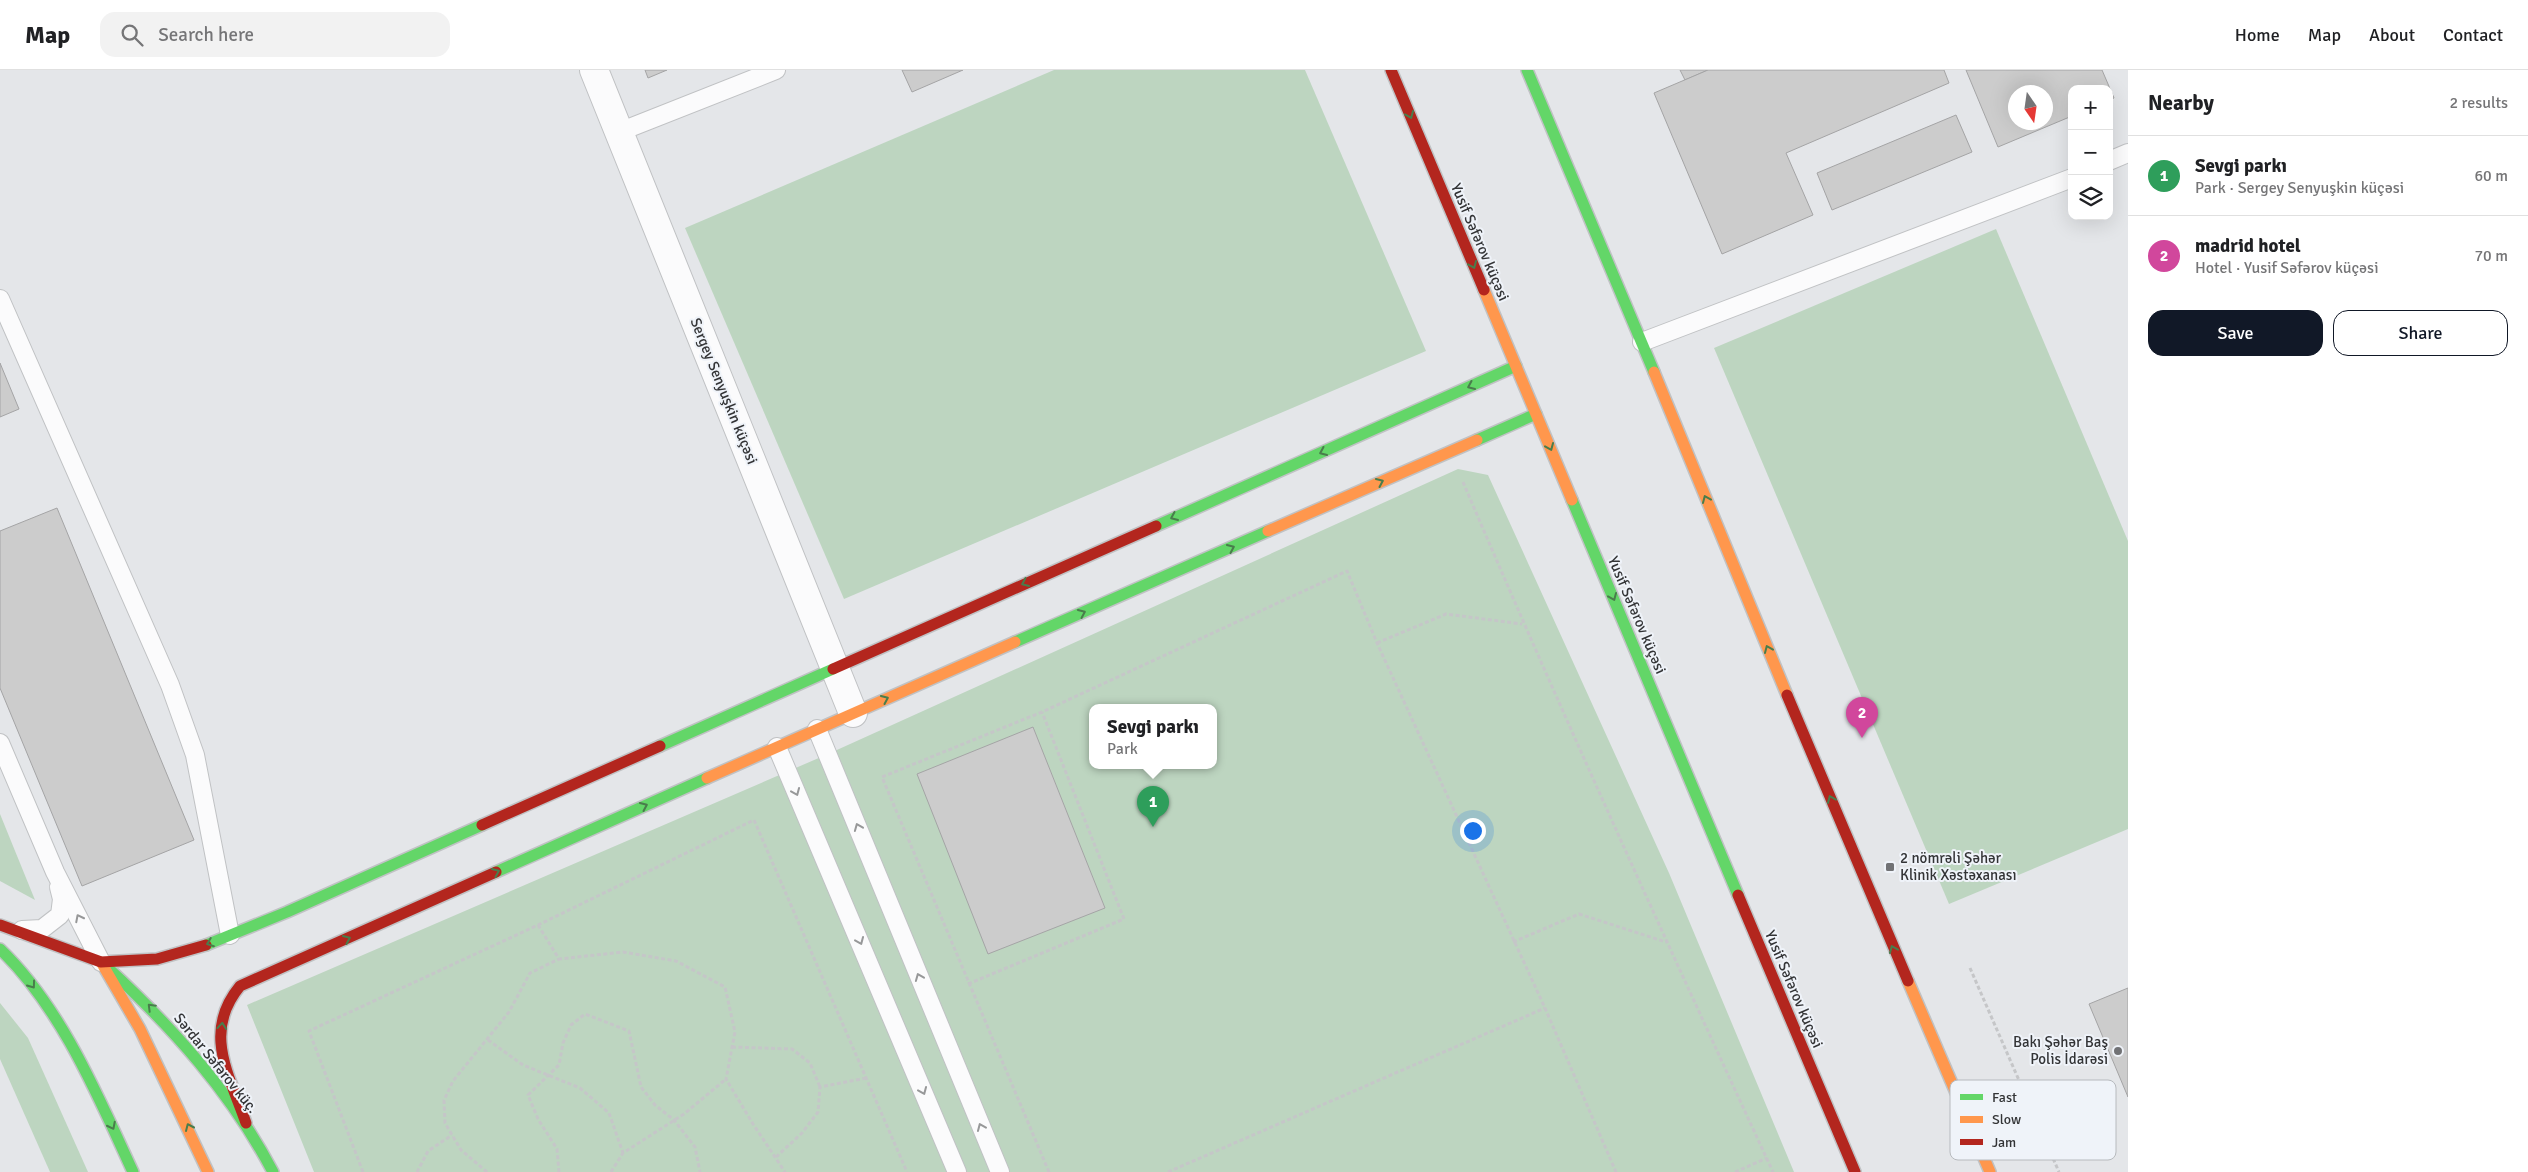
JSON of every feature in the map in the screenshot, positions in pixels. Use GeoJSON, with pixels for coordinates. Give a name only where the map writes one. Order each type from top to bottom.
{"type":"FeatureCollection","features":[{"type":"Feature","properties":{"kind":"main road","name":"Yusif Səfərov küçəsi"},"geometry":{"type":"LineString","coordinates":[[1391,70],[1855,1172]]}},
{"type":"Feature","properties":{"kind":"main road"},"geometry":{"type":"LineString","coordinates":[[1527,70],[1642,342],[1912,994],[1950,1081]]}},
{"type":"Feature","properties":{"kind":"main road"},"geometry":{"type":"LineString","coordinates":[[3,926],[102,962],[157,959],[190,951],[287,912],[1516,366]]}},
{"type":"Feature","properties":{"kind":"main road"},"geometry":{"type":"LineString","coordinates":[[246,1123],[223,1052],[220,1027],[227,1002],[240,986],[853,713],[1536,414]]}},
{"type":"Feature","properties":{"kind":"main road"},"geometry":{"type":"LineString","coordinates":[[0,949],[16,962],[61,1028],[133,1172]]}},
{"type":"Feature","properties":{"kind":"main road"},"geometry":{"type":"LineString","coordinates":[[102,962],[140,1029],[208,1172]]}},
{"type":"Feature","properties":{"kind":"main road","name":"Sərdar Səfərov küç."},"geometry":{"type":"LineString","coordinates":[[102,962],[181,1038],[246,1123],[273,1172]]}},
{"type":"Feature","properties":{"kind":"main road"},"geometry":{"type":"LineString","coordinates":[[1912,994],[1945,1097]]}},
{"type":"Feature","properties":{"kind":"main road"},"geometry":{"type":"LineString","coordinates":[[1985,1160],[1990,1172]]}},
{"type":"Feature","properties":{"kind":"street","name":"Sergey Senyuşkin küçəsi"},"geometry":{"type":"LineString","coordinates":[[594,70],[853,713]]}},
{"type":"Feature","properties":{"kind":"lane"},"geometry":{"type":"LineString","coordinates":[[618,132],[776,70]]}},
{"type":"Feature","properties":{"kind":"lane"},"geometry":{"type":"LineString","coordinates":[[2113,159],[2128,153]]}},
{"type":"Feature","properties":{"kind":"lane"},"geometry":{"type":"LineString","coordinates":[[1642,342],[2068,180]]}},
{"type":"Feature","properties":{"kind":"lane"},"geometry":{"type":"LineString","coordinates":[[0,298],[170,685],[196,755],[230,935]]}},
{"type":"Feature","properties":{"kind":"lane"},"geometry":{"type":"LineString","coordinates":[[817,729],[1000,1172]]}},
{"type":"Feature","properties":{"kind":"lane"},"geometry":{"type":"LineString","coordinates":[[0,743],[55,872],[102,962]]}},
{"type":"Feature","properties":{"kind":"lane"},"geometry":{"type":"LineString","coordinates":[[777,747],[957,1172]]}},
{"type":"Feature","properties":{"kind":"lane"},"geometry":{"type":"LineString","coordinates":[[3,926],[27,931],[50,925],[60,915],[62,899],[55,872]]}},
{"type":"Feature","properties":{"kind":"path"},"geometry":{"type":"LineString","coordinates":[[1462,479],[1523,624],[1666,943],[1773,1172]]}},
{"type":"Feature","properties":{"kind":"path"},"geometry":{"type":"LineString","coordinates":[[1049,1172],[882,777],[1042,712],[1347,571],[1377,644],[1545,1008],[1616,1172]]}},
{"type":"Feature","properties":{"kind":"path"},"geometry":{"type":"LineString","coordinates":[[1377,644],[1446,614],[1523,624]]}},
{"type":"Feature","properties":{"kind":"path"},"geometry":{"type":"LineString","coordinates":[[968,984],[1124,919],[1042,712]]}},
{"type":"Feature","properties":{"kind":"path"},"geometry":{"type":"LineString","coordinates":[[362,1172],[308,1030],[538,925],[754,820],[907,1172]]}},
{"type":"Feature","properties":{"kind":"path"},"geometry":{"type":"LineString","coordinates":[[1513,942],[1579,914],[1666,943]]}},
{"type":"Feature","properties":{"kind":"path"},"geometry":{"type":"LineString","coordinates":[[538,925],[559,959]]}},
{"type":"Feature","properties":{"kind":"path"},"geometry":{"type":"LineString","coordinates":[[487,1172],[461,1150],[452,1135],[445,1123],[444,1100],[453,1081],[509,1012],[530,973],[559,959],[622,952],[676,961],[725,987],[735,1032],[726,1079],[674,1120],[623,1154],[611,1172]]}},
{"type":"Feature","properties":{"kind":"path"},"geometry":{"type":"LineString","coordinates":[[1970,968],[2018,1080]]}},
{"type":"Feature","properties":{"kind":"path"},"geometry":{"type":"LineString","coordinates":[[1168,1172],[1545,1008]]}},
{"type":"Feature","properties":{"kind":"path"},"geometry":{"type":"LineString","coordinates":[[559,1172],[557,1149],[538,1119],[528,1095],[559,1066],[563,1043],[571,1024],[585,1014],[629,1031],[641,1087],[655,1105],[674,1120],[695,1147],[700,1172]]}},
{"type":"Feature","properties":{"kind":"path"},"geometry":{"type":"LineString","coordinates":[[488,1040],[523,1065],[580,1088],[609,1113],[623,1154]]}},
{"type":"Feature","properties":{"kind":"path"},"geometry":{"type":"LineString","coordinates":[[732,1047],[792,1049],[810,1063],[820,1087],[818,1112],[802,1133],[776,1157]]}},
{"type":"Feature","properties":{"kind":"path"},"geometry":{"type":"LineString","coordinates":[[820,1087],[866,1078]]}},
{"type":"Feature","properties":{"kind":"path"},"geometry":{"type":"LineString","coordinates":[[726,1079],[785,1172]]}},
{"type":"Feature","properties":{"kind":"path"},"geometry":{"type":"LineString","coordinates":[[417,1172],[428,1152],[452,1135]]}},
{"type":"Feature","properties":{"kind":"path"},"geometry":{"type":"LineString","coordinates":[[1735,1172],[1767,1158]]}},
{"type":"Feature","properties":{"kind":"path"},"geometry":{"type":"LineString","coordinates":[[2053,1160],[2058,1172]]}},
{"type":"Feature","properties":{"kind":"green space"},"geometry":{"type":"Polygon","coordinates":[[[1054,70],[1305,70],[1426,351],[844,599],[685,228],[1054,70]]]}},
{"type":"Feature","properties":{"kind":"green space"},"geometry":{"type":"Polygon","coordinates":[[[1996,229],[2128,541],[2128,829],[1949,904],[1714,348],[1996,229]]]}},
{"type":"Feature","properties":{"kind":"green space"},"geometry":{"type":"Polygon","coordinates":[[[1458,469],[1488,475],[1669,873],[1794,1172],[314,1172],[247,1005],[828,754],[1458,469]]]}},
{"type":"Feature","properties":{"kind":"green space"},"geometry":{"type":"Polygon","coordinates":[[[0,814],[35,900],[0,881],[0,814]]]}},
{"type":"Feature","properties":{"kind":"green space"},"geometry":{"type":"Polygon","coordinates":[[[0,1003],[28,1038],[88,1172],[50,1172],[0,1059],[0,1003]]]}},
{"type":"Feature","properties":{"kind":"building"},"geometry":{"type":"Polygon","coordinates":[[[645,70],[667,70],[648,78],[645,70]]]}},
{"type":"Feature","properties":{"kind":"building"},"geometry":{"type":"Polygon","coordinates":[[[902,70],[963,70],[912,92],[902,70]]]}},
{"type":"Feature","properties":{"kind":"building"},"geometry":{"type":"Polygon","coordinates":[[[1680,70],[1708,70],[1685,80],[1680,70]]]}},
{"type":"Feature","properties":{"kind":"building"},"geometry":{"type":"Polygon","coordinates":[[[1708,70],[1944,70],[1949,83],[1786,153],[1813,215],[1722,254],[1654,93],[1708,70]]]}},
{"type":"Feature","properties":{"kind":"building"},"geometry":{"type":"Polygon","coordinates":[[[1966,70],[2102,70],[2108,85],[2068,85],[2068,118],[2053,124],[2053,85],[2008,85],[2008,130],[2039,130],[1998,147],[1966,70]]]}},
{"type":"Feature","properties":{"kind":"building"},"geometry":{"type":"Polygon","coordinates":[[[1956,115],[1972,152],[1832,210],[1817,173],[1956,115]]]}},
{"type":"Feature","properties":{"kind":"building"},"geometry":{"type":"Polygon","coordinates":[[[0,363],[19,409],[0,417],[0,363]]]}},
{"type":"Feature","properties":{"kind":"building"},"geometry":{"type":"Polygon","coordinates":[[[57,508],[194,840],[82,886],[0,688],[0,531],[57,508]]]}},
{"type":"Feature","properties":{"kind":"building"},"geometry":{"type":"Polygon","coordinates":[[[1033,727],[1105,908],[988,954],[917,774],[1033,727]]]}},
{"type":"Feature","properties":{"kind":"building","name":"Bakı Şəhər Baş Polis İdarəsi"},"geometry":{"type":"Polygon","coordinates":[[[2128,988],[2128,1097],[2089,1004],[2128,988]]]}},
{"type":"Feature","properties":{"kind":"traffic: fast"},"geometry":{"type":"LineString","coordinates":[[1527,70],[1654,372]]}},
{"type":"Feature","properties":{"kind":"traffic: fast"},"geometry":{"type":"LineString","coordinates":[[1156,526],[1516,366]]}},
{"type":"Feature","properties":{"kind":"traffic: fast"},"geometry":{"type":"LineString","coordinates":[[1477,440],[1536,414]]}},
{"type":"Feature","properties":{"kind":"traffic: fast"},"geometry":{"type":"LineString","coordinates":[[1572,500],[1738,895]]}},
{"type":"Feature","properties":{"kind":"traffic: fast"},"geometry":{"type":"LineString","coordinates":[[1015,642],[1268,531]]}},
{"type":"Feature","properties":{"kind":"traffic: fast"},"geometry":{"type":"LineString","coordinates":[[660,746],[833,669]]}},
{"type":"Feature","properties":{"kind":"traffic: fast"},"geometry":{"type":"LineString","coordinates":[[496,872],[707,778]]}},
{"type":"Feature","properties":{"kind":"traffic: fast"},"geometry":{"type":"LineString","coordinates":[[206,945],[287,912],[482,825]]}},
{"type":"Feature","properties":{"kind":"traffic: fast"},"geometry":{"type":"LineString","coordinates":[[0,949],[22,972],[60,1025],[92,1083],[133,1172]]}},
{"type":"Feature","properties":{"kind":"traffic: fast"},"geometry":{"type":"LineString","coordinates":[[107,967],[155,1014],[199,1062],[239,1115],[273,1172]]}},
{"type":"Feature","properties":{"kind":"traffic: slow"},"geometry":{"type":"LineString","coordinates":[[1484,290],[1572,500]]}},
{"type":"Feature","properties":{"kind":"traffic: slow"},"geometry":{"type":"LineString","coordinates":[[1654,372],[1787,695]]}},
{"type":"Feature","properties":{"kind":"traffic: slow"},"geometry":{"type":"LineString","coordinates":[[1268,531],[1477,440]]}},
{"type":"Feature","properties":{"kind":"traffic: slow"},"geometry":{"type":"LineString","coordinates":[[707,778],[1015,642]]}},
{"type":"Feature","properties":{"kind":"traffic: slow"},"geometry":{"type":"LineString","coordinates":[[101,962],[140,1029],[208,1172]]}},
{"type":"Feature","properties":{"kind":"traffic: slow"},"geometry":{"type":"LineString","coordinates":[[1908,981],[1951,1080]]}},
{"type":"Feature","properties":{"kind":"traffic: slow"},"geometry":{"type":"LineString","coordinates":[[1985,1160],[1990,1172]]}},
{"type":"Feature","properties":{"kind":"traffic: jam"},"geometry":{"type":"LineString","coordinates":[[1391,70],[1484,290]]}},
{"type":"Feature","properties":{"kind":"traffic: jam"},"geometry":{"type":"LineString","coordinates":[[833,669],[1156,526]]}},
{"type":"Feature","properties":{"kind":"traffic: jam"},"geometry":{"type":"LineString","coordinates":[[1787,695],[1908,981]]}},
{"type":"Feature","properties":{"kind":"traffic: jam"},"geometry":{"type":"LineString","coordinates":[[482,825],[660,746]]}},
{"type":"Feature","properties":{"kind":"traffic: jam"},"geometry":{"type":"LineString","coordinates":[[246,1123],[222,1053],[221,1037],[223,1020],[229,1003],[240,986],[496,872]]}},
{"type":"Feature","properties":{"kind":"traffic: jam"},"geometry":{"type":"LineString","coordinates":[[1738,895],[1855,1172]]}},
{"type":"Feature","properties":{"kind":"traffic: jam"},"geometry":{"type":"LineString","coordinates":[[0,925],[101,962],[157,959],[206,945]]}},
{"type":"Feature","properties":{"kind":"place","name":"madrid hotel"},"geometry":{"type":"Point","coordinates":[1862,738]}},
{"type":"Feature","properties":{"kind":"place","name":"Sevgi parkı"},"geometry":{"type":"Point","coordinates":[1153,827]}},
{"type":"Feature","properties":{"kind":"place","name":"2 nömrəli Şəhər Klinik Xəstəxanası"},"geometry":{"type":"Point","coordinates":[1890,867]}},
{"type":"Feature","properties":{"kind":"place","name":"Bakı Şəhər Baş Polis İdarəsi"},"geometry":{"type":"Point","coordinates":[2118,1051]}}]}
